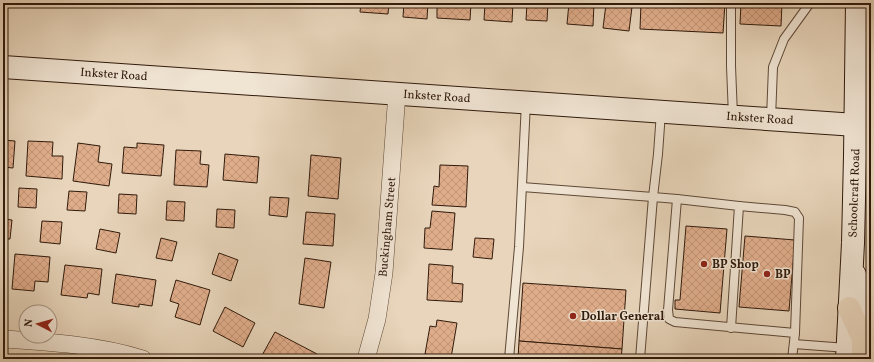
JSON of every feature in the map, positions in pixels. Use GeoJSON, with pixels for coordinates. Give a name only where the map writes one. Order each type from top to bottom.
{"type":"FeatureCollection","features":[{"type":"Feature","properties":{"kind":"highway"},"geometry":{"type":"LineString","coordinates":[[849,308],[863,339],[852,355]]}},
{"type":"Feature","properties":{"kind":"main road","name":"Schoolcraft Road"},"geometry":{"type":"LineString","coordinates":[[849,308],[863,125],[858,3]]}},
{"type":"Feature","properties":{"kind":"main road","name":"Inkster Road"},"geometry":{"type":"LineString","coordinates":[[3,67],[863,125]]}},
{"type":"Feature","properties":{"kind":"main road"},"geometry":{"type":"LineString","coordinates":[[852,268],[867,308],[871,313]]}},
{"type":"Feature","properties":{"kind":"street","name":"Buckingham Street"},"geometry":{"type":"LineString","coordinates":[[366,359],[377,319],[384,273],[397,93]]}},
{"type":"Feature","properties":{"kind":"street"},"geometry":{"type":"LineString","coordinates":[[3,339],[102,349],[143,359]]}},
{"type":"Feature","properties":{"kind":"lane"},"geometry":{"type":"LineString","coordinates":[[731,3],[733,116]]}},
{"type":"Feature","properties":{"kind":"lane"},"geometry":{"type":"LineString","coordinates":[[771,119],[773,67],[784,39],[810,3]]}},
{"type":"Feature","properties":{"kind":"lane"},"geometry":{"type":"LineString","coordinates":[[509,359],[519,247],[526,102]]}},
{"type":"Feature","properties":{"kind":"lane"},"geometry":{"type":"LineString","coordinates":[[640,359],[661,111]]}},
{"type":"Feature","properties":{"kind":"lane"},"geometry":{"type":"LineString","coordinates":[[522,187],[677,199],[795,212],[799,218],[795,333],[792,359]]}},
{"type":"Feature","properties":{"kind":"lane"},"geometry":{"type":"LineString","coordinates":[[677,199],[668,310],[670,319],[675,322],[795,333]]}},
{"type":"Feature","properties":{"kind":"lane"},"geometry":{"type":"LineString","coordinates":[[730,328],[739,206]]}},
{"type":"Feature","properties":{"kind":"lane"},"geometry":{"type":"LineString","coordinates":[[794,344],[852,355]]}},
{"type":"Feature","properties":{"kind":"building"},"geometry":{"type":"Polygon","coordinates":[[[361,3],[389,3],[388,14],[360,12],[361,3]]]}},
{"type":"Feature","properties":{"kind":"building"},"geometry":{"type":"Polygon","coordinates":[[[404,3],[428,3],[427,19],[403,17],[404,3]]]}},
{"type":"Feature","properties":{"kind":"building"},"geometry":{"type":"Polygon","coordinates":[[[437,3],[471,3],[470,20],[437,18],[437,3]]]}},
{"type":"Feature","properties":{"kind":"building"},"geometry":{"type":"Polygon","coordinates":[[[485,3],[513,3],[512,22],[484,20],[485,3]]]}},
{"type":"Feature","properties":{"kind":"building"},"geometry":{"type":"Polygon","coordinates":[[[527,3],[548,3],[547,21],[526,20],[527,3]]]}},
{"type":"Feature","properties":{"kind":"building"},"geometry":{"type":"Polygon","coordinates":[[[569,3],[594,3],[593,26],[567,24],[569,3]]]}},
{"type":"Feature","properties":{"kind":"building"},"geometry":{"type":"Polygon","coordinates":[[[641,3],[725,3],[723,33],[640,29],[641,3]]]}},
{"type":"Feature","properties":{"kind":"building"},"geometry":{"type":"Polygon","coordinates":[[[741,3],[782,3],[781,26],[740,24],[741,3]]]}},
{"type":"Feature","properties":{"kind":"building"},"geometry":{"type":"Polygon","coordinates":[[[606,4],[632,7],[629,31],[603,28],[606,4]]]}},
{"type":"Feature","properties":{"kind":"building"},"geometry":{"type":"Polygon","coordinates":[[[3,140],[15,141],[13,168],[3,167],[3,140]]]}},
{"type":"Feature","properties":{"kind":"building"},"geometry":{"type":"Polygon","coordinates":[[[28,141],[53,142],[52,156],[63,156],[62,179],[26,176],[28,141]]]}},
{"type":"Feature","properties":{"kind":"building"},"geometry":{"type":"Polygon","coordinates":[[[78,143],[100,146],[98,162],[112,164],[109,186],[73,181],[78,143]]]}},
{"type":"Feature","properties":{"kind":"building"},"geometry":{"type":"Polygon","coordinates":[[[137,143],[164,145],[161,176],[122,173],[124,147],[137,148],[137,143]]]}},
{"type":"Feature","properties":{"kind":"building"},"geometry":{"type":"Polygon","coordinates":[[[176,150],[201,151],[200,164],[209,165],[207,187],[174,185],[176,150]]]}},
{"type":"Feature","properties":{"kind":"building"},"geometry":{"type":"Polygon","coordinates":[[[225,154],[259,157],[257,183],[223,180],[225,154]]]}},
{"type":"Feature","properties":{"kind":"building"},"geometry":{"type":"Polygon","coordinates":[[[311,155],[341,158],[338,199],[308,196],[311,155]]]}},
{"type":"Feature","properties":{"kind":"building"},"geometry":{"type":"Polygon","coordinates":[[[440,165],[468,166],[466,207],[432,205],[434,186],[439,187],[440,165]]]}},
{"type":"Feature","properties":{"kind":"building"},"geometry":{"type":"Polygon","coordinates":[[[19,188],[37,189],[36,208],[18,207],[19,188]]]}},
{"type":"Feature","properties":{"kind":"building"},"geometry":{"type":"Polygon","coordinates":[[[69,191],[87,192],[85,211],[67,210],[69,191]]]}},
{"type":"Feature","properties":{"kind":"building"},"geometry":{"type":"Polygon","coordinates":[[[119,194],[137,195],[136,214],[118,213],[119,194]]]}},
{"type":"Feature","properties":{"kind":"building"},"geometry":{"type":"Polygon","coordinates":[[[270,197],[289,198],[287,217],[269,215],[270,197]]]}},
{"type":"Feature","properties":{"kind":"building"},"geometry":{"type":"Polygon","coordinates":[[[167,201],[185,202],[184,221],[166,220],[167,201]]]}},
{"type":"Feature","properties":{"kind":"building"},"geometry":{"type":"Polygon","coordinates":[[[217,209],[235,210],[234,228],[216,227],[217,209]]]}},
{"type":"Feature","properties":{"kind":"building"},"geometry":{"type":"Polygon","coordinates":[[[432,211],[455,213],[452,250],[424,248],[425,228],[430,228],[432,211]]]}},
{"type":"Feature","properties":{"kind":"building"},"geometry":{"type":"Polygon","coordinates":[[[306,212],[335,214],[333,246],[303,244],[306,212]]]}},
{"type":"Feature","properties":{"kind":"building"},"geometry":{"type":"Polygon","coordinates":[[[3,219],[12,220],[10,239],[3,239],[3,219]]]}},
{"type":"Feature","properties":{"kind":"building"},"geometry":{"type":"Polygon","coordinates":[[[42,221],[62,222],[60,244],[40,242],[42,221]]]}},
{"type":"Feature","properties":{"kind":"building","name":"BP Shop"},"geometry":{"type":"Polygon","coordinates":[[[686,226],[727,229],[720,313],[675,309],[675,300],[680,300],[686,226]]]}},
{"type":"Feature","properties":{"kind":"building"},"geometry":{"type":"Polygon","coordinates":[[[100,229],[120,233],[116,253],[96,249],[100,229]]]}},
{"type":"Feature","properties":{"kind":"building","name":"BP"},"geometry":{"type":"Polygon","coordinates":[[[745,236],[795,240],[789,311],[739,307],[745,236]]]}},
{"type":"Feature","properties":{"kind":"building"},"geometry":{"type":"Polygon","coordinates":[[[161,238],[177,242],[172,261],[156,258],[161,238]]]}},
{"type":"Feature","properties":{"kind":"building"},"geometry":{"type":"Polygon","coordinates":[[[475,238],[494,239],[492,259],[473,257],[475,238]]]}},
{"type":"Feature","properties":{"kind":"building"},"geometry":{"type":"Polygon","coordinates":[[[219,253],[238,260],[231,281],[212,274],[219,253]]]}},
{"type":"Feature","properties":{"kind":"building"},"geometry":{"type":"Polygon","coordinates":[[[15,254],[50,257],[48,282],[35,281],[34,291],[12,289],[15,254]]]}},
{"type":"Feature","properties":{"kind":"building"},"geometry":{"type":"Polygon","coordinates":[[[305,258],[331,262],[324,308],[299,304],[305,258]]]}},
{"type":"Feature","properties":{"kind":"building"},"geometry":{"type":"Polygon","coordinates":[[[429,264],[453,266],[452,283],[463,284],[462,302],[427,300],[429,264]]]}},
{"type":"Feature","properties":{"kind":"building"},"geometry":{"type":"Polygon","coordinates":[[[65,265],[102,269],[99,295],[88,293],[87,298],[61,295],[65,265]]]}},
{"type":"Feature","properties":{"kind":"building"},"geometry":{"type":"Polygon","coordinates":[[[116,274],[156,280],[152,306],[139,304],[139,307],[112,303],[116,274]]]}},
{"type":"Feature","properties":{"kind":"building"},"geometry":{"type":"Polygon","coordinates":[[[176,280],[210,290],[200,325],[175,317],[179,304],[170,301],[176,280]]]}},
{"type":"Feature","properties":{"kind":"building","name":"Dollar General"},"geometry":{"type":"Polygon","coordinates":[[[523,283],[626,290],[622,349],[519,341],[523,283]]]}},
{"type":"Feature","properties":{"kind":"building"},"geometry":{"type":"Polygon","coordinates":[[[225,307],[255,323],[243,347],[213,331],[225,307]]]}},
{"type":"Feature","properties":{"kind":"building"},"geometry":{"type":"Polygon","coordinates":[[[437,320],[457,323],[451,358],[425,354],[430,326],[436,327],[437,320]]]}},
{"type":"Feature","properties":{"kind":"building"},"geometry":{"type":"Polygon","coordinates":[[[275,332],[317,354],[314,359],[260,359],[275,332]]]}},
{"type":"Feature","properties":{"kind":"building"},"geometry":{"type":"Polygon","coordinates":[[[519,341],[622,349],[621,359],[518,359],[519,341]]]}},
{"type":"Feature","properties":{"kind":"place","name":"BP Shop"},"geometry":{"type":"Point","coordinates":[704,264]}},
{"type":"Feature","properties":{"kind":"place","name":"BP"},"geometry":{"type":"Point","coordinates":[767,274]}},
{"type":"Feature","properties":{"kind":"place","name":"Dollar General"},"geometry":{"type":"Point","coordinates":[573,316]}}]}
